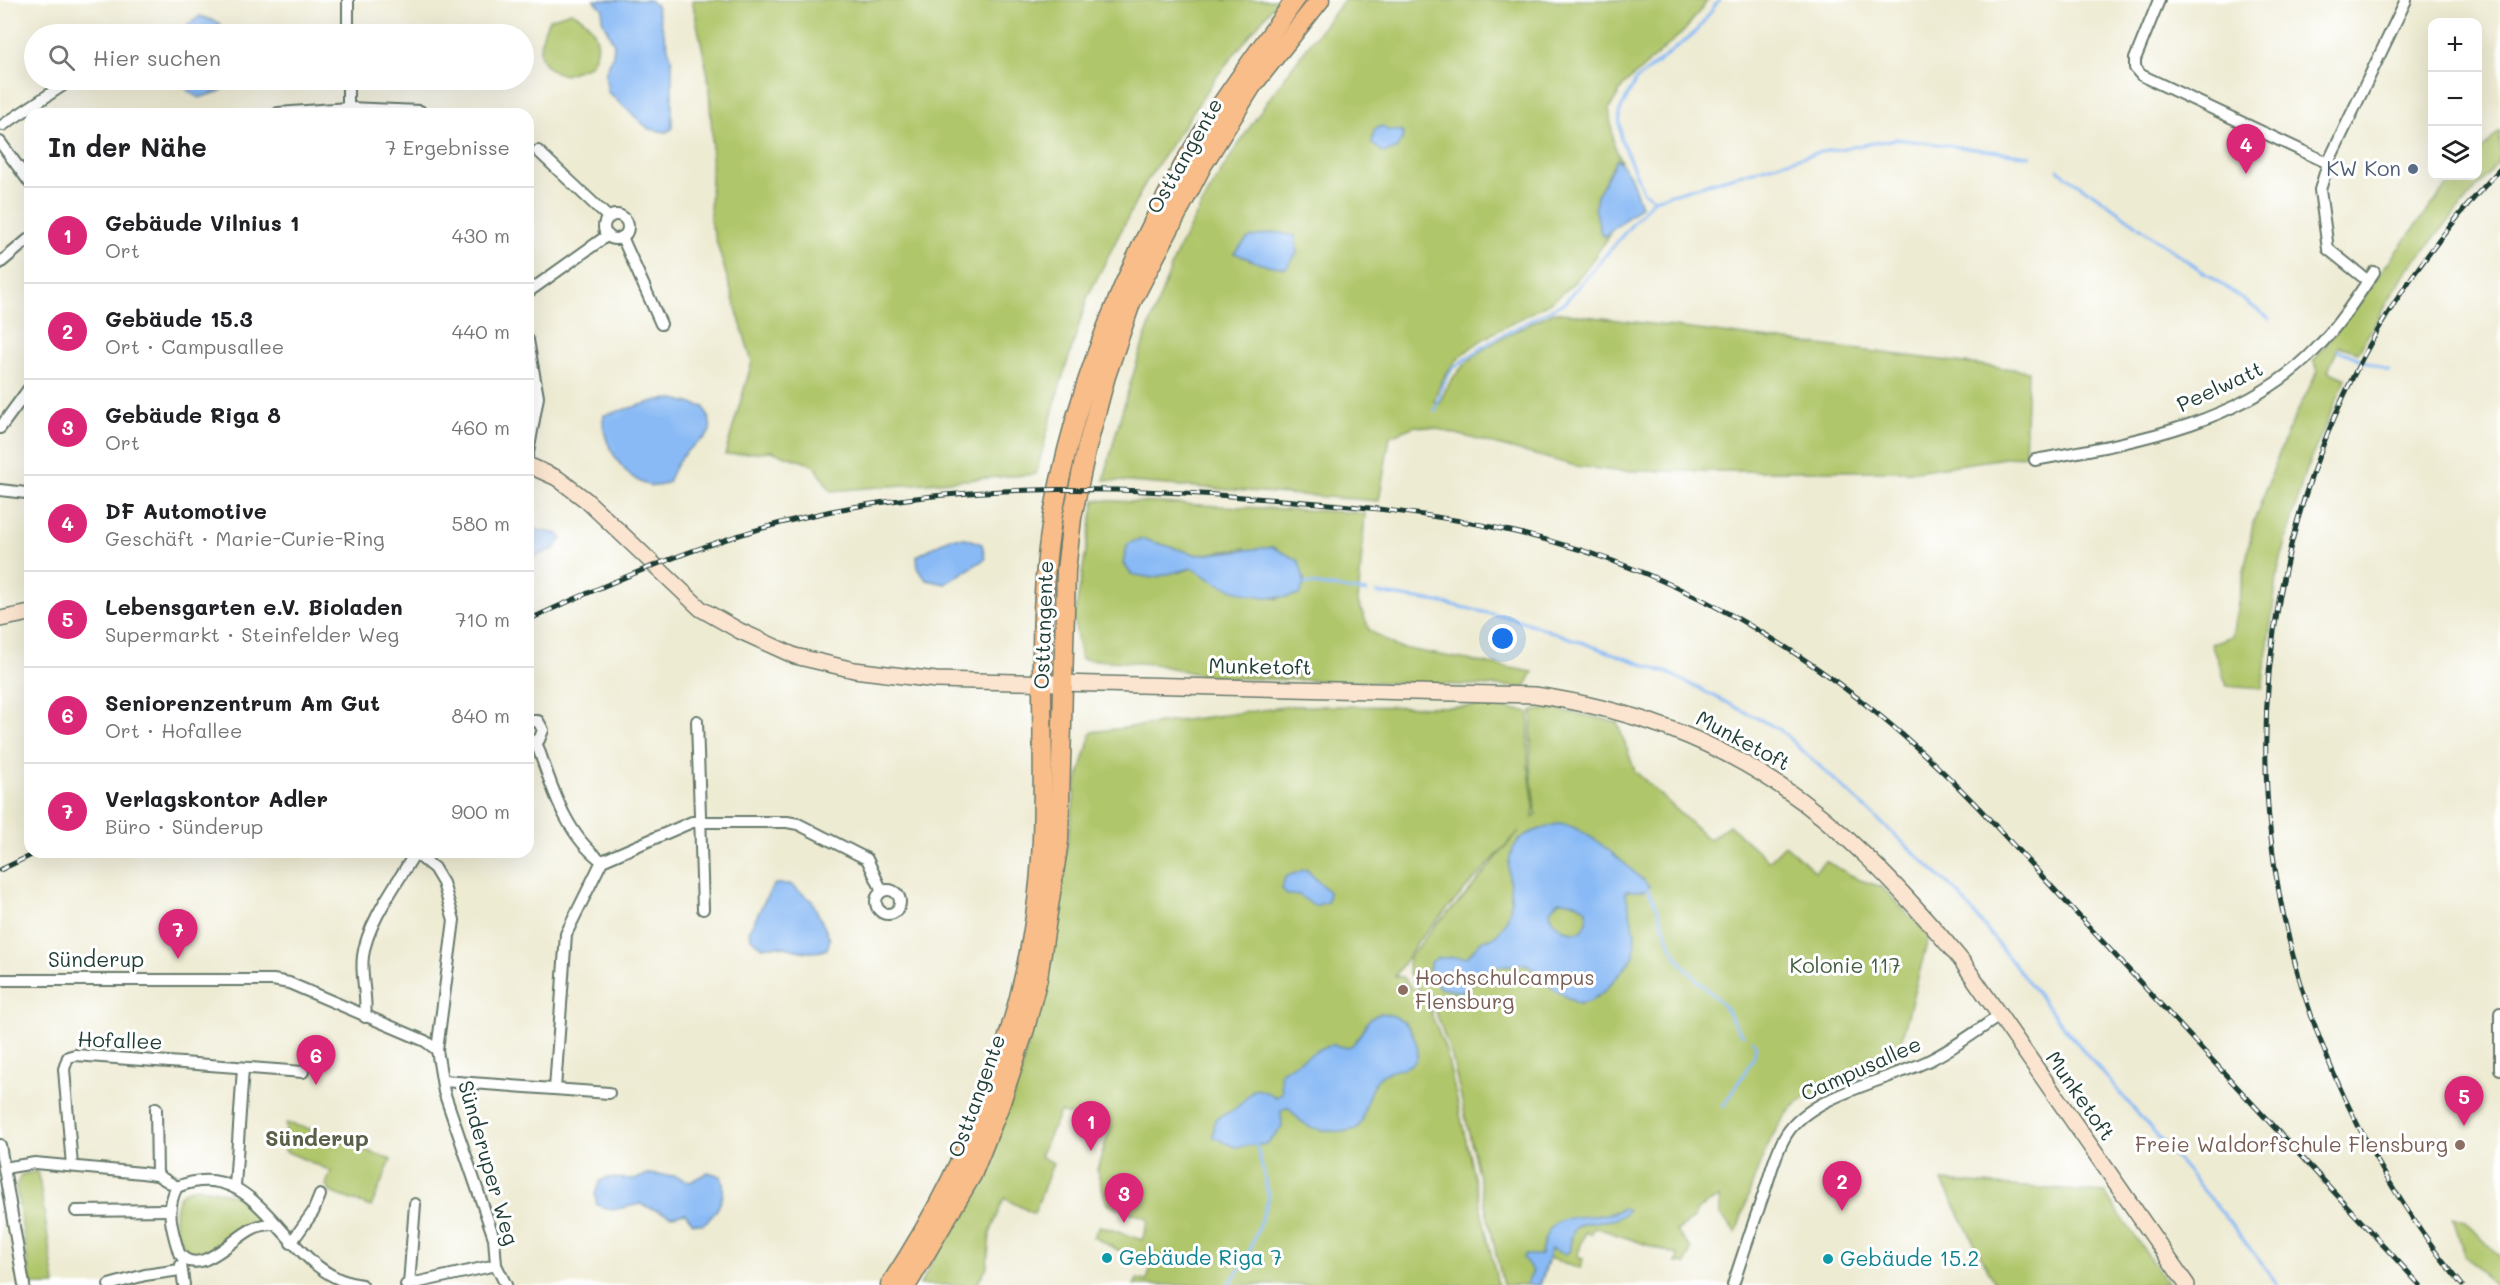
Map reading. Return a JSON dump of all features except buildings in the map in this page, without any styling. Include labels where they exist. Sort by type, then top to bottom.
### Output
[{"type":"main road","name":"Osttangente","points":[[890,1285],[920,1239],[959,1168],[986,1102],[1012,1024],[1038,899],[1042,840],[1046,570],[1052,517],[1066,449],[1112,311],[1183,165],[1295,0]]},
{"type":"main road","name":"Osttangente","points":[[907,1285],[972,1175],[999,1108],[1025,1029],[1050,913],[1059,842],[1066,571],[1072,518],[1106,376],[1131,303],[1202,166],[1252,86],[1320,0]]},
{"type":"street","points":[[348,0],[348,24]]},
{"type":"street","points":[[2159,0],[2135,58],[2135,68],[2141,75],[2328,163],[2406,0]]},
{"type":"street","points":[[26,108],[55,90]]},
{"type":"street","points":[[348,90],[348,108]]},
{"type":"street","points":[[24,110],[1,124],[5,136],[0,142],[24,175]]},
{"type":"street","points":[[538,151],[609,218]]},
{"type":"street","name":"Peelwatt","points":[[2035,460],[2113,446],[2165,433],[2235,405],[2273,386],[2315,351],[2371,276],[2328,249],[2320,189],[2328,163]]},
{"type":"street","points":[[618,215],[625,219],[628,230],[622,237],[613,239],[608,235],[604,227],[609,218],[618,215]]},
{"type":"street","points":[[534,288],[608,235]]},
{"type":"street","points":[[622,237],[661,324]]},
{"type":"street","points":[[0,263],[24,243]]},
{"type":"street","points":[[534,378],[537,397],[534,416]]},
{"type":"street","points":[[0,428],[24,395]]},
{"type":"street","name":"Munketoft","points":[[534,468],[557,478],[586,501],[701,609],[795,656],[854,669],[936,680],[1500,692],[1580,702],[1632,714],[1673,729],[1752,765],[1828,820],[1896,886],[1939,933],[1961,960],[2187,1285]]},
{"type":"street","points":[[0,490],[24,493]]},
{"type":"street","points":[[0,620],[24,615]]},
{"type":"street","points":[[534,721],[538,721],[543,727],[543,734],[534,741]]},
{"type":"street","points":[[697,722],[703,909]]},
{"type":"street","points":[[534,747],[562,812],[594,855],[602,861]]},
{"type":"street","points":[[555,1089],[567,934],[602,861],[683,825],[701,822],[798,824],[867,859],[882,891]]},
{"type":"street","points":[[365,1017],[367,1004],[362,958],[365,944],[381,910],[411,858]]},
{"type":"street","points":[[422,858],[434,868],[443,883],[454,920],[437,1050]]},
{"type":"street","name":"Sünderup","points":[[0,980],[273,980],[289,983],[425,1041],[437,1050]]},
{"type":"street","points":[[2500,1012],[2500,1069]]},
{"type":"street","name":"Campusallee","points":[[1733,1285],[1774,1161],[1786,1135],[1795,1124],[1806,1113],[1826,1102],[1904,1073],[1934,1058],[1999,1017]]},
{"type":"street","name":"Sünderuper Weg","points":[[437,1050],[443,1081],[494,1238],[496,1265],[506,1285]]},
{"type":"street","name":"Hofallee","points":[[72,1166],[64,1069],[68,1057],[75,1055],[303,1072]]},
{"type":"street","points":[[235,1186],[243,1068]]},
{"type":"street","points":[[443,1081],[609,1093]]},
{"type":"street","points":[[156,1108],[156,1175]]},
{"type":"street","points":[[0,1145],[24,1285]]},
{"type":"street","points":[[4,1168],[35,1163],[156,1175],[177,1187],[198,1180],[235,1186],[255,1200],[291,1243],[321,1269],[341,1281],[362,1285]]},
{"type":"street","points":[[177,1187],[169,1210],[182,1264],[184,1285]]},
{"type":"street","points":[[291,1243],[313,1212],[320,1195]]},
{"type":"street","points":[[415,1204],[407,1285],[434,1283],[496,1265]]},
{"type":"street","points":[[76,1211],[169,1210]]},
{"type":"street","points":[[109,1285],[182,1264],[203,1261],[251,1229],[275,1224]]},
{"type":"green space","points":[[692,0],[1278,0],[1216,77],[1146,182],[1088,296],[1058,392],[1036,474],[831,491],[814,465],[771,451],[725,455],[752,362],[710,220],[712,133],[708,75]]},
{"type":"green space","points":[[1344,0],[1708,0],[1685,30],[1623,86],[1609,109],[1614,145],[1621,161],[1617,159],[1597,196],[1605,236],[1610,235],[1586,269],[1564,292],[1484,339],[1453,364],[1442,381],[1434,401],[1440,403],[1458,371],[1486,347],[1554,312],[2028,371],[2025,455],[1916,471],[1615,471],[1576,466],[1434,428],[1415,426],[1390,436],[1379,501],[1104,480],[1136,365],[1182,242],[1217,178],[1257,117]]},
{"type":"green space","points":[[571,12],[592,28],[597,50],[589,66],[565,75],[554,71],[542,60],[540,45],[549,19]]},
{"type":"green space","points":[[2500,131],[2500,160],[2405,273],[2358,352],[2339,346],[2328,371],[2346,379],[2305,472],[2278,571],[2262,689],[2227,686],[2211,644],[2232,636],[2253,524],[2287,433],[2318,370],[2313,361],[2453,180],[2482,180],[2482,149]]},
{"type":"green space","points":[[1095,500],[1365,513],[1358,602],[1370,631],[1397,647],[1533,672],[1525,687],[1210,677],[1154,664],[1081,659],[1074,620]],"holes":[[[1143,539],[1198,555],[1245,548],[1279,599],[1255,596],[1233,589],[1192,568],[1179,573]]]},
{"type":"green space","name":"Hochschulcampus Flensburg","points":[[1292,706],[1492,707],[1526,711],[1529,713],[1528,765],[1534,806],[1533,817],[1536,814],[1530,767],[1532,711],[1554,709],[1617,722],[1635,771],[1709,840],[1729,825],[1769,861],[1785,845],[1815,871],[1825,861],[1860,880],[1882,887],[1929,936],[1894,1068],[1824,1088],[1803,1099],[1790,1110],[1779,1125],[1761,1160],[1736,1233],[1720,1215],[1719,1197],[1697,1210],[1693,1220],[1676,1231],[1691,1249],[1686,1264],[1676,1263],[1678,1255],[1594,1227],[1591,1234],[1585,1232],[1577,1257],[1583,1259],[1580,1268],[1549,1258],[1540,1285],[1503,1285],[1452,1057],[1436,1013],[1409,974],[1408,965],[1409,958],[1434,927],[1463,898],[1519,831],[1418,941],[1395,976],[1402,977],[1427,1003],[1446,1051],[1498,1285],[1134,1285],[1137,1279],[1147,1281],[1151,1267],[1093,1237],[1100,1226],[1142,1240],[1149,1219],[1107,1204],[1097,1170],[1110,1128],[1060,1112],[1040,1156],[1053,1163],[1034,1214],[1004,1198],[990,1234],[987,1267],[976,1285],[920,1285],[995,1143],[1019,1080],[1053,939],[1076,785],[1092,732]]},
{"type":"green space","points":[[286,1123],[314,1130],[391,1160],[371,1207],[330,1192],[326,1185],[331,1171],[285,1151]]},
{"type":"green space","points":[[38,1171],[55,1285],[31,1285],[16,1186],[21,1175]]},
{"type":"green space","points":[[1942,1181],[2105,1193],[2168,1285],[1996,1285]]},
{"type":"green space","points":[[197,1187],[235,1195],[264,1219],[200,1257],[192,1254],[180,1239],[175,1219],[178,1199],[183,1192]]},
{"type":"green space","points":[[2453,1217],[2465,1221],[2500,1257],[2500,1285],[2494,1285],[2464,1254]]},
{"type":"water","points":[[594,0],[650,0],[656,6],[672,61],[672,129],[666,132],[649,129],[608,92],[605,74],[613,55],[614,44],[602,19],[603,9]]},
{"type":"water","points":[[200,16],[220,24],[189,24]]},
{"type":"water","points":[[187,90],[222,90],[221,91],[199,98]]},
{"type":"water","points":[[1382,126],[1387,130],[1401,131],[1404,136],[1396,149],[1384,153],[1372,144],[1374,130]]},
{"type":"water","points":[[1617,159],[1630,175],[1641,206],[1605,236],[1601,234],[1595,207],[1597,196]]},
{"type":"water","points":[[1275,232],[1295,236],[1297,253],[1286,268],[1261,264],[1234,253],[1248,238]]},
{"type":"water","points":[[674,399],[704,407],[709,417],[710,431],[683,455],[668,482],[656,486],[644,484],[621,466],[613,453],[603,426],[604,415],[659,400]]},
{"type":"water","points":[[534,529],[558,534],[562,539],[554,549],[534,557]]},
{"type":"water","points":[[950,538],[965,538],[982,544],[985,559],[945,584],[927,580],[918,570],[917,556]]},
{"type":"water","points":[[1143,539],[1198,555],[1273,547],[1299,561],[1305,583],[1299,595],[1270,597],[1242,593],[1217,583],[1192,568],[1152,578],[1131,574],[1123,563],[1128,543]]},
{"type":"water","points":[[1560,823],[1571,826],[1595,840],[1650,887],[1644,891],[1625,891],[1635,934],[1634,956],[1606,990],[1589,1002],[1578,1004],[1552,988],[1543,975],[1526,964],[1496,966],[1461,992],[1440,988],[1429,973],[1430,963],[1437,958],[1467,957],[1482,940],[1494,936],[1506,921],[1511,902],[1509,859],[1517,843],[1524,836]],"holes":[[[1559,901],[1573,902],[1583,907],[1587,916],[1583,930],[1572,932],[1557,925],[1550,910]]]},
{"type":"water","points":[[1306,869],[1329,892],[1328,902],[1314,906],[1299,895],[1287,895],[1282,889],[1285,877]]},
{"type":"water","points":[[775,884],[790,884],[812,901],[830,939],[827,949],[811,952],[779,946],[763,947],[751,938],[749,930]]},
{"type":"water","points":[[1381,1013],[1397,1017],[1404,1022],[1413,1035],[1417,1057],[1414,1063],[1383,1075],[1377,1080],[1369,1095],[1361,1123],[1356,1129],[1337,1131],[1316,1129],[1302,1122],[1288,1107],[1281,1111],[1282,1127],[1267,1144],[1235,1147],[1213,1137],[1215,1119],[1236,1108],[1252,1091],[1260,1090],[1276,1097],[1282,1093],[1280,1073],[1330,1045],[1350,1046],[1370,1019]]},
{"type":"water","points":[[708,1172],[721,1176],[723,1189],[717,1209],[703,1224],[693,1223],[685,1213],[672,1216],[640,1204],[612,1210],[597,1205],[595,1194],[600,1181],[606,1178],[637,1179],[647,1174],[675,1176],[690,1182]]},
{"type":"water","points":[[1623,1208],[1628,1210],[1622,1216],[1577,1227],[1572,1235],[1569,1252],[1565,1254],[1551,1249],[1540,1285],[1526,1285],[1533,1271],[1523,1258],[1525,1255],[1541,1255],[1545,1238],[1552,1227],[1572,1218],[1610,1213]]},
{"type":"waterway","points":[[1653,199],[1643,191],[1621,139],[1619,113],[1636,80],[1697,31],[1719,0]]},
{"type":"waterway","points":[[1435,412],[1442,386],[1452,369],[1493,340],[1565,302],[1654,199],[1816,153],[1897,139],[2030,156]]},
{"type":"waterway","points":[[2058,170],[2088,191]]},
{"type":"waterway","points":[[2091,192],[2137,225]]},
{"type":"waterway","points":[[2139,227],[2206,274]]},
{"type":"waterway","points":[[2209,275],[2270,319]]},
{"type":"waterway","points":[[2338,350],[2389,371]]},
{"type":"waterway","points":[[1305,583],[1367,592]]},
{"type":"waterway","points":[[1377,593],[1439,602],[1519,620],[1670,674],[1779,729],[1957,892],[2061,1024],[2222,1212],[2278,1285]]},
{"type":"waterway","points":[[1647,889],[1656,904],[1671,945],[1680,960],[1722,1004],[1743,1035]]},
{"type":"waterway","points":[[1723,1107],[1754,1057],[1756,1044],[1752,1040]]},
{"type":"waterway","points":[[1228,1285],[1246,1261],[1269,1198],[1257,1146]]},
{"type":"railway","points":[[2462,1285],[2389,1181],[2332,1070],[2293,955],[2271,836],[2266,716],[2280,595],[2312,475],[2363,357],[2377,331],[2425,258],[2500,169]]},
{"type":"railway","points":[[534,617],[646,568],[769,526],[853,507],[956,494],[1111,490],[1329,504],[1484,525],[1581,550],[1646,574],[1707,602],[1767,636],[1824,673],[1930,760],[1979,808],[2420,1285]]},
{"type":"railway","points":[[0,870],[25,858]]},
{"type":"place","name":"KW Kon","points":[[2413,169]]},
{"type":"place","name":"DF Automotive","points":[[2246,174]]},
{"type":"place","name":"Verlagskontor Adler","points":[[178,959]]},
{"type":"place","name":"Hochschulcampus Flensburg","points":[[1403,990]]},
{"type":"place","name":"Seniorenzentrum Am Gut","points":[[316,1085]]},
{"type":"place","name":"Lebensgarten e.V. Bioladen","points":[[2464,1126]]},
{"type":"place","name":"Freie Waldorfschule Flensburg","points":[[2460,1145]]},
{"type":"place","name":"Gebäude Vilnius 1","points":[[1091,1151]]},
{"type":"place","name":"Gebäude 15.3","points":[[1842,1211]]},
{"type":"place","name":"Gebäude Riga 8","points":[[1124,1223]]},
{"type":"place","name":"Gebäude Riga 7","points":[[1107,1258]]},
{"type":"place","name":"Gebäude 15.2","points":[[1828,1259]]},
{"type":"district","name":"Sünderup","points":[[317,1138]]},
{"type":"park label","name":"Kolonie 117","points":[[1845,966]]}]
